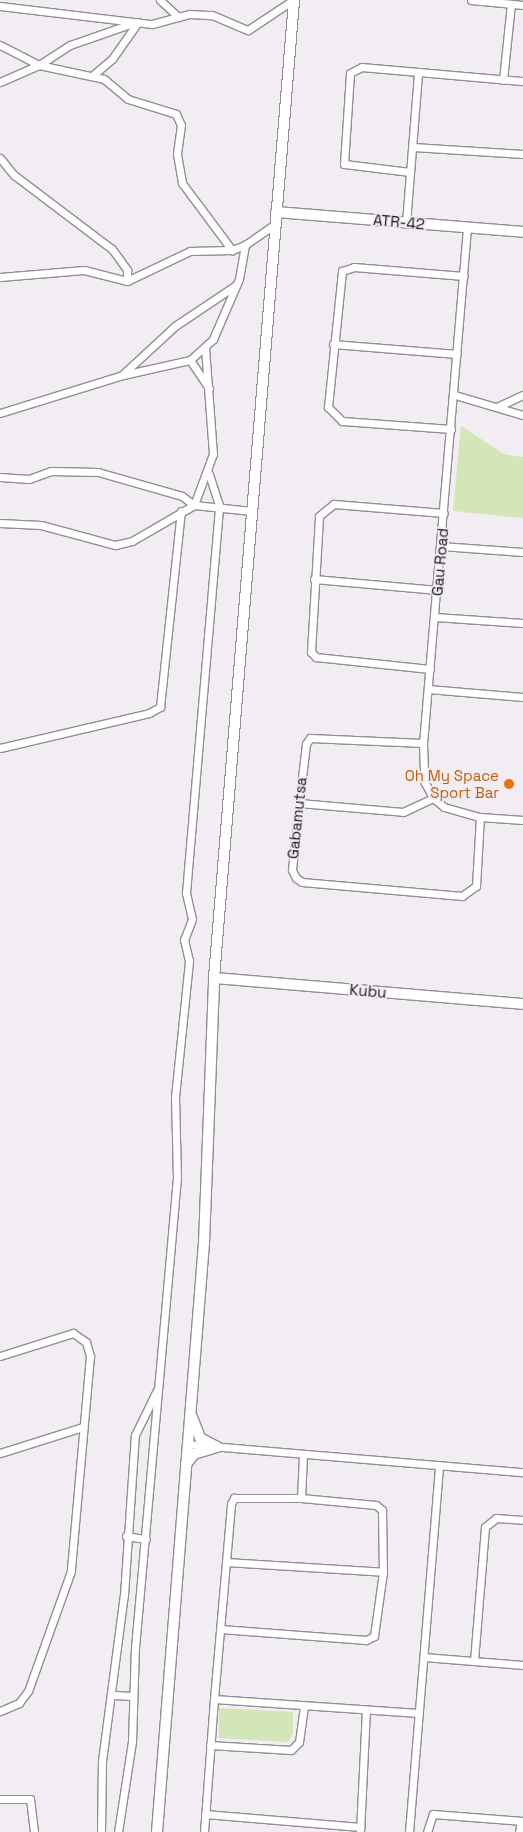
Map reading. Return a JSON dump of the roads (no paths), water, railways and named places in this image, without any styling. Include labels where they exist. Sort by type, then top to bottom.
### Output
[{"type":"main road","points":[[157,1832],[204,1243],[212,1003],[294,0]]},
{"type":"main road","name":"ATR-42","points":[[276,212],[523,232]]},
{"type":"main road","name":"Kubu","points":[[214,978],[523,1004]]},
{"type":"main road","points":[[212,1003],[218,991],[239,980]]},
{"type":"main road","points":[[190,1409],[198,1436],[217,1447]]},
{"type":"main road","points":[[186,1464],[194,1454],[217,1447]]},
{"type":"street","points":[[160,0],[178,17]]},
{"type":"street","points":[[0,6],[152,24],[178,17],[212,15],[254,30],[294,0]]},
{"type":"street","points":[[471,0],[523,5]]},
{"type":"street","points":[[503,80],[512,4]]},
{"type":"street","points":[[0,82],[39,66],[70,45],[138,22]]},
{"type":"street","points":[[94,75],[112,59],[138,22]]},
{"type":"street","points":[[2,49],[39,66],[94,75],[128,99],[176,114],[181,124],[177,154],[182,183],[232,250]]},
{"type":"street","points":[[410,172],[344,164],[347,78],[362,67],[418,75],[523,81]]},
{"type":"street","points":[[406,223],[418,75]]},
{"type":"street","points":[[413,147],[523,154]]},
{"type":"street","points":[[0,158],[14,175],[112,249],[127,270],[127,281]]},
{"type":"street","points":[[0,277],[84,270],[127,281],[190,251],[232,250],[245,245],[275,224]]},
{"type":"street","name":"Gau Road","points":[[433,798],[424,781],[423,742],[455,395],[467,228]]},
{"type":"street","points":[[0,413],[122,375],[190,360],[205,348],[236,285],[245,245]]},
{"type":"street","points":[[451,429],[337,419],[328,406],[333,344],[340,277],[345,269],[464,276]]},
{"type":"street","points":[[122,375],[175,326],[236,285]]},
{"type":"street","points":[[333,344],[458,354]]},
{"type":"street","points":[[194,505],[209,474],[214,428],[205,348]]},
{"type":"street","points":[[190,360],[209,388]]},
{"type":"street","points":[[455,395],[498,406],[523,415]]},
{"type":"street","points":[[498,406],[523,395]]},
{"type":"street","points":[[0,477],[29,479],[52,471],[98,472],[182,496],[194,505]]},
{"type":"street","points":[[118,1832],[132,1742],[131,1696],[177,1178],[175,1097],[189,960],[184,940],[192,919],[186,893],[219,505],[209,474]]},
{"type":"street","points":[[0,523],[41,525],[115,545],[132,541],[194,505],[219,505],[252,511]]},
{"type":"street","points":[[430,669],[316,657],[308,644],[318,516],[324,507],[444,513]]},
{"type":"street","points":[[0,748],[149,713],[160,706],[181,511]]},
{"type":"street","points":[[441,546],[523,552]]},
{"type":"street","points":[[314,579],[438,590]]},
{"type":"street","points":[[435,617],[523,623]]},
{"type":"street","points":[[428,688],[523,696]]},
{"type":"street","name":"Gabamutsa","points":[[423,742],[310,738],[306,744],[292,870],[302,882],[462,896],[476,886],[480,817]]},
{"type":"street","points":[[299,803],[403,812],[433,798],[444,807],[480,817],[523,820]]},
{"type":"street","points":[[0,1356],[59,1334],[80,1336],[90,1356],[82,1427],[71,1571],[28,1691],[19,1703],[0,1711]]},
{"type":"street","points":[[101,1832],[102,1761],[114,1695],[126,1536],[140,1418],[158,1390]]},
{"type":"street","points":[[140,1418],[156,1420]]},
{"type":"street","points":[[0,1453],[82,1427]]},
{"type":"street","points":[[187,1444],[523,1472]]},
{"type":"street","points":[[301,1498],[303,1455]]},
{"type":"street","points":[[409,1832],[439,1465]]},
{"type":"street","points":[[204,1832],[210,1745],[220,1629],[226,1562],[234,1498],[301,1498],[381,1508],[383,1572],[378,1629],[370,1638],[220,1629]]},
{"type":"street","points":[[474,1661],[485,1527],[496,1518],[523,1520]]},
{"type":"street","points":[[126,1536],[146,1539]]},
{"type":"street","points":[[226,1562],[383,1572]]},
{"type":"street","points":[[424,1657],[523,1665]]},
{"type":"street","points":[[114,1695],[131,1696]]},
{"type":"street","points":[[214,1699],[419,1713]]},
{"type":"street","points":[[210,1745],[291,1750],[299,1742],[304,1706]]},
{"type":"street","points":[[205,1814],[360,1830],[366,1710]]},
{"type":"street","points":[[0,1799],[30,1799],[34,1832]]},
{"type":"street","points":[[427,1832],[434,1814],[522,1821],[519,1832]]},
{"type":"place","name":"Oh My Space Sport Bar","points":[[509,784]]}]
